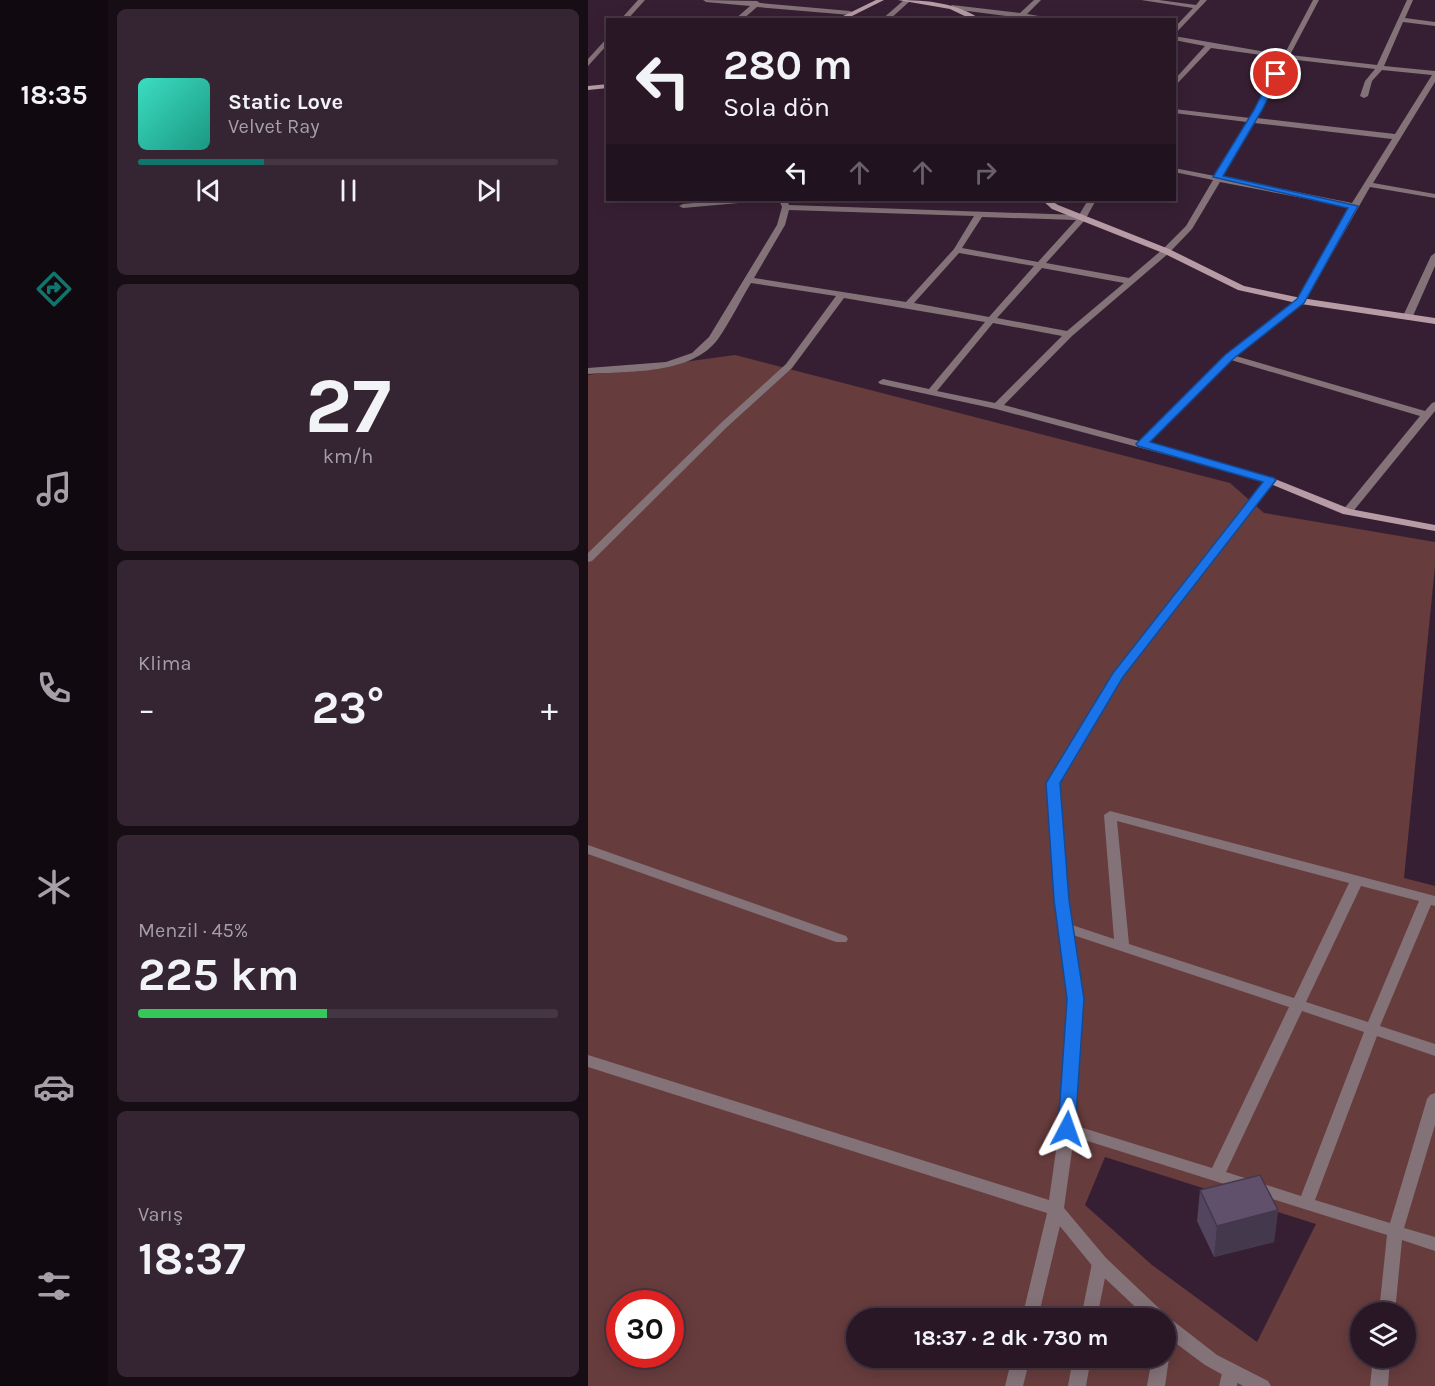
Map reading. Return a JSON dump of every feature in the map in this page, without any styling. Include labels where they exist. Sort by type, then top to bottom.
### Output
[{"type":"street","points":[[625,18],[642,0]]},
{"type":"street","points":[[706,0],[758,2],[850,13]]},
{"type":"street","points":[[841,18],[881,0]]},
{"type":"street","points":[[886,18],[904,0],[1044,18]]},
{"type":"street","points":[[1022,15],[1038,0]]},
{"type":"street","points":[[1144,0],[1199,7]]},
{"type":"street","points":[[1176,33],[1204,0]]},
{"type":"street","points":[[997,406],[1068,334],[1166,251],[1189,226],[1252,120],[1316,0]]},
{"type":"street","points":[[1364,96],[1369,81],[1380,67],[1410,0]]},
{"type":"street","points":[[739,18],[758,2]]},
{"type":"street","points":[[952,7],[965,17]]},
{"type":"street","points":[[1401,20],[1435,24]]},
{"type":"street","points":[[1142,444],[1229,357],[1301,301],[1353,206],[1435,74],[1210,45],[1176,36]]},
{"type":"street","points":[[588,64],[606,42]]},
{"type":"street","points":[[1176,83],[1210,45]]},
{"type":"street","points":[[588,88],[606,86]]},
{"type":"street","points":[[1176,111],[1397,137]]},
{"type":"street","points":[[1176,170],[1353,206]]},
{"type":"street","points":[[1367,184],[1435,196]]},
{"type":"street","points":[[683,206],[739,201]]},
{"type":"street","points":[[1047,201],[1055,207],[1166,251],[1241,288],[1301,301],[1435,321]]},
{"type":"street","points":[[932,391],[1040,263],[1082,218],[1091,201]]},
{"type":"street","points":[[588,371],[667,365],[695,355],[713,339],[781,225],[784,203],[1082,218]]},
{"type":"street","points":[[908,305],[957,250],[980,214]]},
{"type":"street","points":[[957,250],[1040,263],[1130,281]]},
{"type":"street","points":[[1408,316],[1435,256]]},
{"type":"street","points":[[748,280],[908,305],[1068,334]]},
{"type":"street","points":[[588,559],[724,425],[789,366],[842,295]]},
{"type":"street","points":[[1229,357],[1426,415]]},
{"type":"street","points":[[883,382],[997,406],[1142,444],[1270,480],[1347,512],[1435,528]]},
{"type":"street","points":[[1347,512],[1435,405]]},
{"type":"street","points":[[1032,1308],[1056,1209],[1067,1129],[1076,999],[1066,928],[1053,783],[1117,676],[1270,480]]},
{"type":"street","points":[[1122,947],[1110,815],[1431,900],[1372,1029],[1306,1204]]},
{"type":"street","points":[[588,849],[841,939]]},
{"type":"street","points":[[1216,1176],[1357,880]]},
{"type":"street","points":[[1066,928],[1435,1050]]},
{"type":"street","points":[[588,1061],[1056,1209],[1100,1263],[1147,1308]]},
{"type":"street","points":[[1388,1302],[1395,1232],[1435,1099]]},
{"type":"street","points":[[1067,1129],[1435,1244]]},
{"type":"street","points":[[1091,1308],[1100,1263]]},
{"type":"street","points":[[1176,1335],[1229,1378],[1242,1378],[1262,1386]]},
{"type":"street","points":[[1014,1386],[1018,1368]]},
{"type":"street","points":[[1077,1386],[1080,1368]]},
{"type":"street","points":[[1156,1386],[1159,1368]]},
{"type":"street","points":[[1379,1386],[1381,1368]]},
{"type":"shaded area","points":[[735,355],[1230,483],[1264,513],[1435,542],[1435,566],[1404,878],[1435,886],[1435,1386],[588,1386],[588,375]],"holes":[[[1105,1157],[1316,1224],[1257,1342],[1152,1265],[1085,1205]]]},
{"type":"building","points":[[1260,1175],[1278,1210],[1217,1226],[1200,1190]]},
{"type":"route","points":[[1067,1129],[1076,999],[1062,900],[1053,783],[1117,676],[1270,480],[1142,444],[1229,357],[1301,301],[1353,206],[1217,177],[1258,110],[1276,74]]}]
